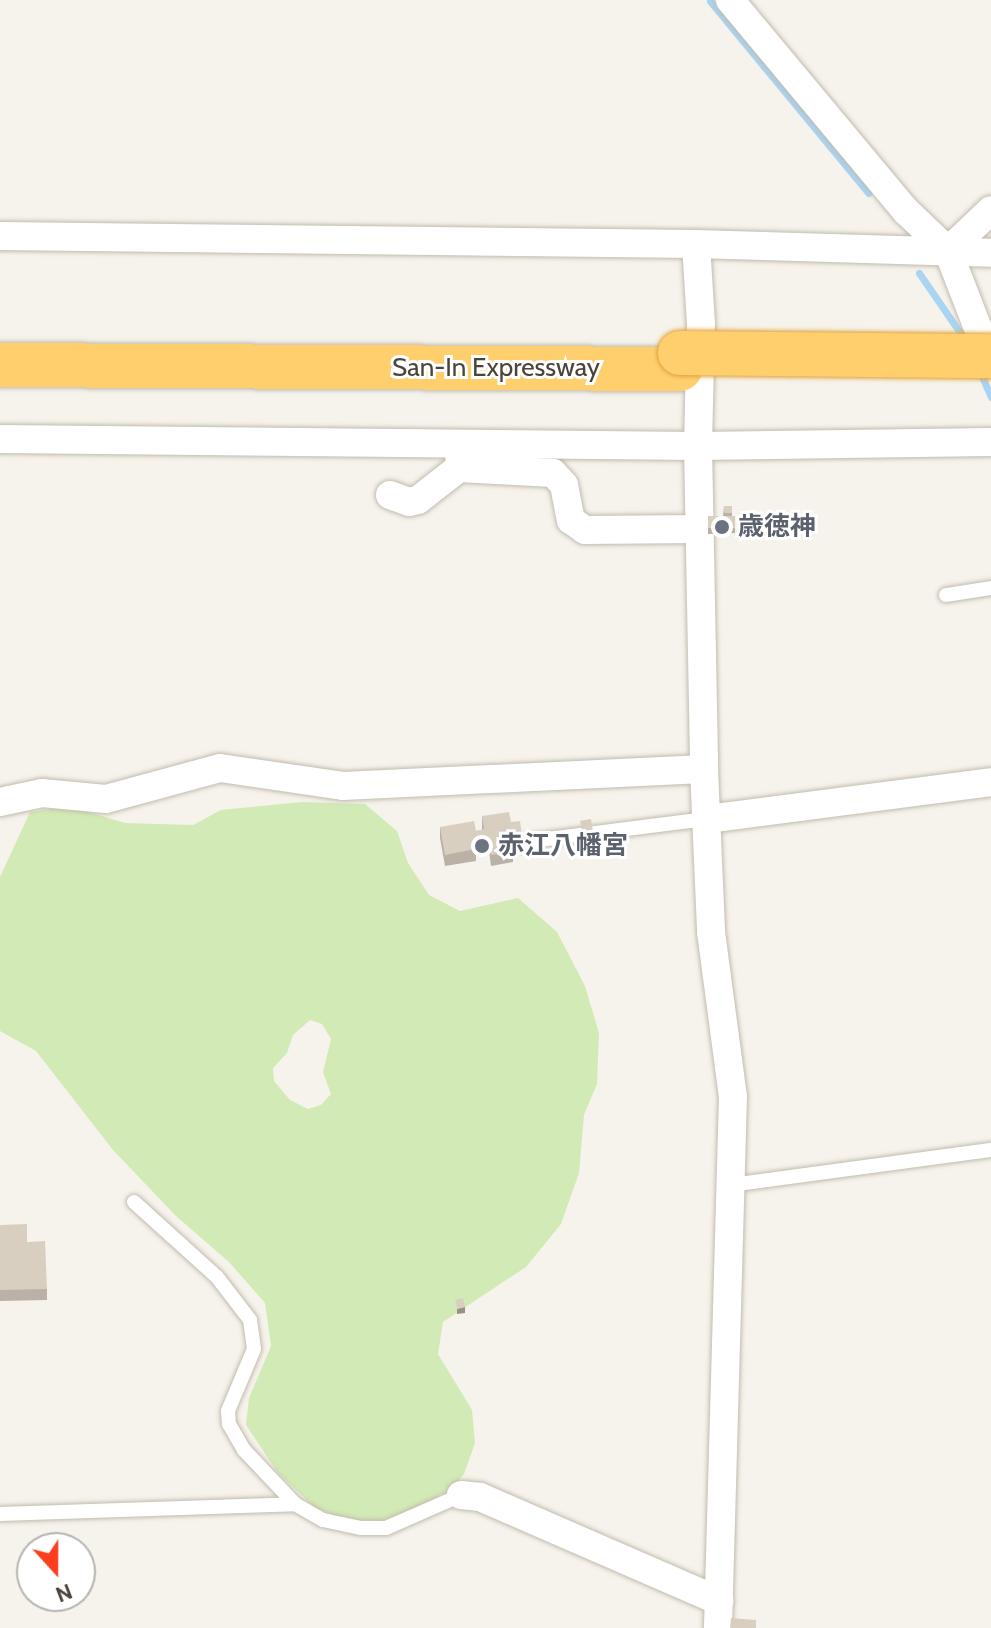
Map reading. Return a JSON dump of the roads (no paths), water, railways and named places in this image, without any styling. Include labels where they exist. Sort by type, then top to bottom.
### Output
[{"type":"highway","name":"San-In Expressway","points":[[0,346],[680,361],[991,377]]},
{"type":"highway","name":"San-In Expressway","points":[[0,365],[991,359]]},
{"type":"street","points":[[730,0],[906,211],[948,251],[991,359]]},
{"type":"street","points":[[948,251],[991,210]]},
{"type":"street","points":[[0,236],[696,244],[991,253]]},
{"type":"street","points":[[461,1495],[480,1497],[719,1615],[733,1096],[711,932],[704,769],[698,446],[701,323],[696,244]]},
{"type":"street","points":[[0,439],[460,456],[698,446],[991,442]]},
{"type":"street","points":[[390,495],[401,501],[418,500],[460,456]]},
{"type":"street","points":[[460,456],[553,473],[564,485],[571,520],[585,530],[700,529]]},
{"type":"street","points":[[0,802],[42,793],[106,799],[220,768],[333,786],[704,769]]},
{"type":"street","points":[[707,819],[991,782]]},
{"type":"lane","points":[[946,595],[991,588]]},
{"type":"lane","points":[[524,842],[707,819]]},
{"type":"lane","points":[[731,1185],[991,1150]]},
{"type":"lane","points":[[134,1202],[217,1277],[250,1320],[254,1349],[228,1411],[229,1424],[244,1450],[295,1504],[323,1520],[361,1528],[386,1528],[461,1495]]},
{"type":"lane","points":[[0,1514],[295,1504]]},
{"type":"waterway","points":[[710,1],[868,193]]},
{"type":"waterway","points":[[919,273],[965,340]]},
{"type":"waterway","points":[[979,370],[991,397]]},
{"type":"place","name":"歳徳神","points":[[722,527]]},
{"type":"place","name":"赤江八幡宮","points":[[482,846]]}]
